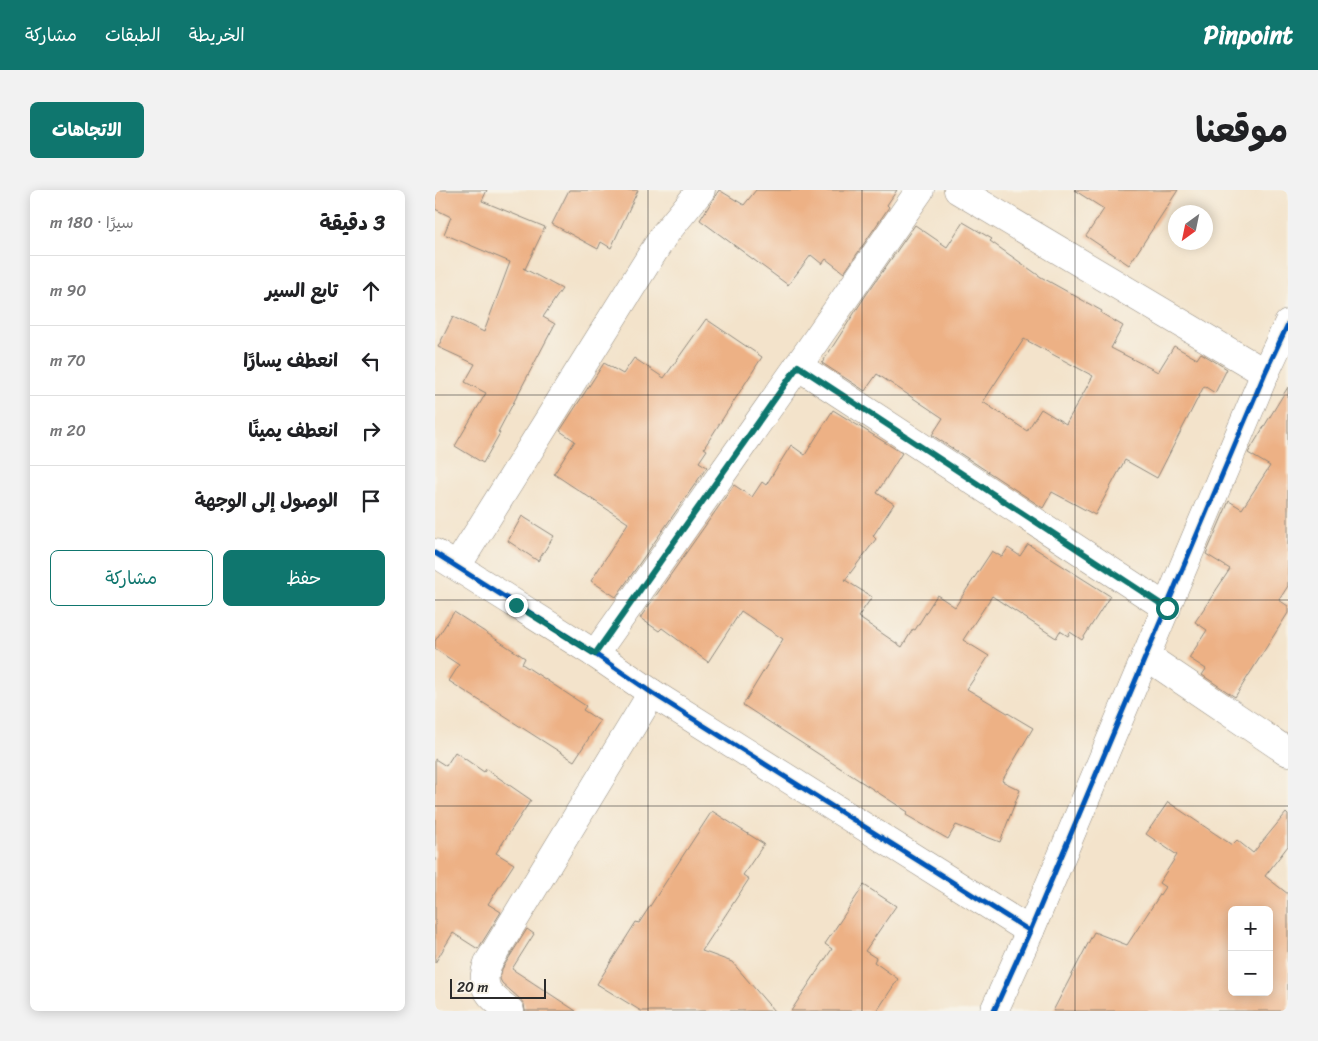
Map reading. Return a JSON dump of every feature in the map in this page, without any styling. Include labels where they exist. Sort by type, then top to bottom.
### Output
[{"type":"street","points":[[701,190],[664,235],[446,560],[595,654],[652,694],[1030,931]]},
{"type":"street","points":[[595,654],[798,366],[919,190]]},
{"type":"street","points":[[958,190],[1265,373]]},
{"type":"street","points":[[994,1011],[1030,931],[1265,373],[1288,324]]},
{"type":"street","points":[[798,366],[1167,608]]},
{"type":"street","points":[[1146,656],[1288,752]]},
{"type":"street","points":[[511,1011],[494,1000],[486,989],[483,975],[488,963],[652,694]]},
{"type":"building","points":[[435,190],[487,190],[482,201],[545,227],[525,269],[523,268],[562,289],[543,317],[555,324],[483,463],[455,446],[486,393],[465,382],[475,364],[438,347],[453,317],[484,332],[510,262],[444,234],[451,217],[435,209]]},
{"type":"building","points":[[569,190],[638,190],[611,248],[601,242],[598,249],[552,224]]},
{"type":"building","points":[[719,190],[744,205],[756,190],[897,190],[887,205],[889,207],[844,273],[826,259],[822,264],[811,255],[788,285],[700,220]]},
{"type":"building","points":[[1074,190],[1178,190],[1129,265],[1086,236],[1104,209]]},
{"type":"building","points":[[963,222],[992,239],[990,241],[1041,277],[1102,311],[1101,313],[1123,326],[1111,348],[1158,372],[1174,346],[1197,359],[1201,353],[1227,369],[1215,393],[1204,386],[1157,478],[1125,460],[1095,515],[1052,492],[1043,508],[932,435],[943,418],[877,374],[865,391],[822,363],[866,295],[915,225],[947,247]],"holes":[[[1024,339],[1093,376],[1066,424],[1041,409],[1027,431],[983,402]]]},
{"type":"building","points":[[706,319],[762,357],[704,448],[707,450],[699,462],[707,467],[616,597],[591,581],[628,523],[554,474],[575,441],[560,431],[604,363],[623,374],[634,358],[664,378]]},
{"type":"building","points":[[1288,387],[1288,586],[1279,600],[1288,606],[1288,613],[1235,697],[1202,675],[1206,669],[1189,658],[1207,630],[1195,622],[1230,569],[1206,554],[1229,501],[1242,509],[1270,466],[1248,453]]},
{"type":"building","points":[[833,410],[902,453],[877,493],[894,504],[873,536],[876,539],[845,580],[872,597],[858,617],[902,647],[937,595],[955,607],[992,551],[1002,557],[1008,548],[1020,556],[1028,544],[1110,596],[1082,640],[1070,632],[1068,636],[1060,631],[1056,638],[992,596],[963,640],[989,656],[967,689],[1033,728],[1002,781],[1020,790],[1000,842],[956,825],[948,839],[906,815],[908,812],[743,705],[783,639],[741,611],[708,662],[662,628],[659,631],[640,618],[734,485],[752,497],[762,482],[766,485],[791,445],[805,455]]},
{"type":"building","points":[[522,516],[554,536],[538,561],[508,541]]},
{"type":"building","points":[[454,612],[525,658],[522,664],[586,706],[583,710],[600,721],[574,761],[449,681],[459,665],[435,649],[435,641]]},
{"type":"building","points":[[455,752],[484,772],[486,769],[531,800],[496,853],[514,864],[488,904],[501,912],[478,949],[453,933],[435,963],[435,759],[446,766]]},
{"type":"building","points":[[1168,802],[1232,845],[1237,840],[1253,853],[1286,813],[1288,815],[1288,846],[1265,876],[1288,894],[1288,1011],[1053,1011],[1094,932],[1127,945],[1165,887],[1159,883],[1177,855],[1146,834]]},
{"type":"building","points":[[712,811],[764,844],[743,875],[749,879],[702,951],[732,962],[774,1011],[641,1011],[597,984],[636,922],[639,923]]},
{"type":"building","points":[[864,885],[896,906],[865,951],[876,958],[874,962],[898,979],[877,1011],[791,1011],[832,949],[825,944]]},
{"type":"building","points":[[527,929],[534,934],[512,969],[576,1011],[525,1011],[524,1004],[520,999],[502,983],[500,979],[502,969]]},
{"type":"cycle path","points":[[994,1011],[1030,931],[1265,373],[1288,324]]},
{"type":"cycle path","points":[[435,553],[595,654],[652,693],[1030,931]]},
{"type":"route","points":[[516,605],[595,654],[798,366],[1167,608]]}]
